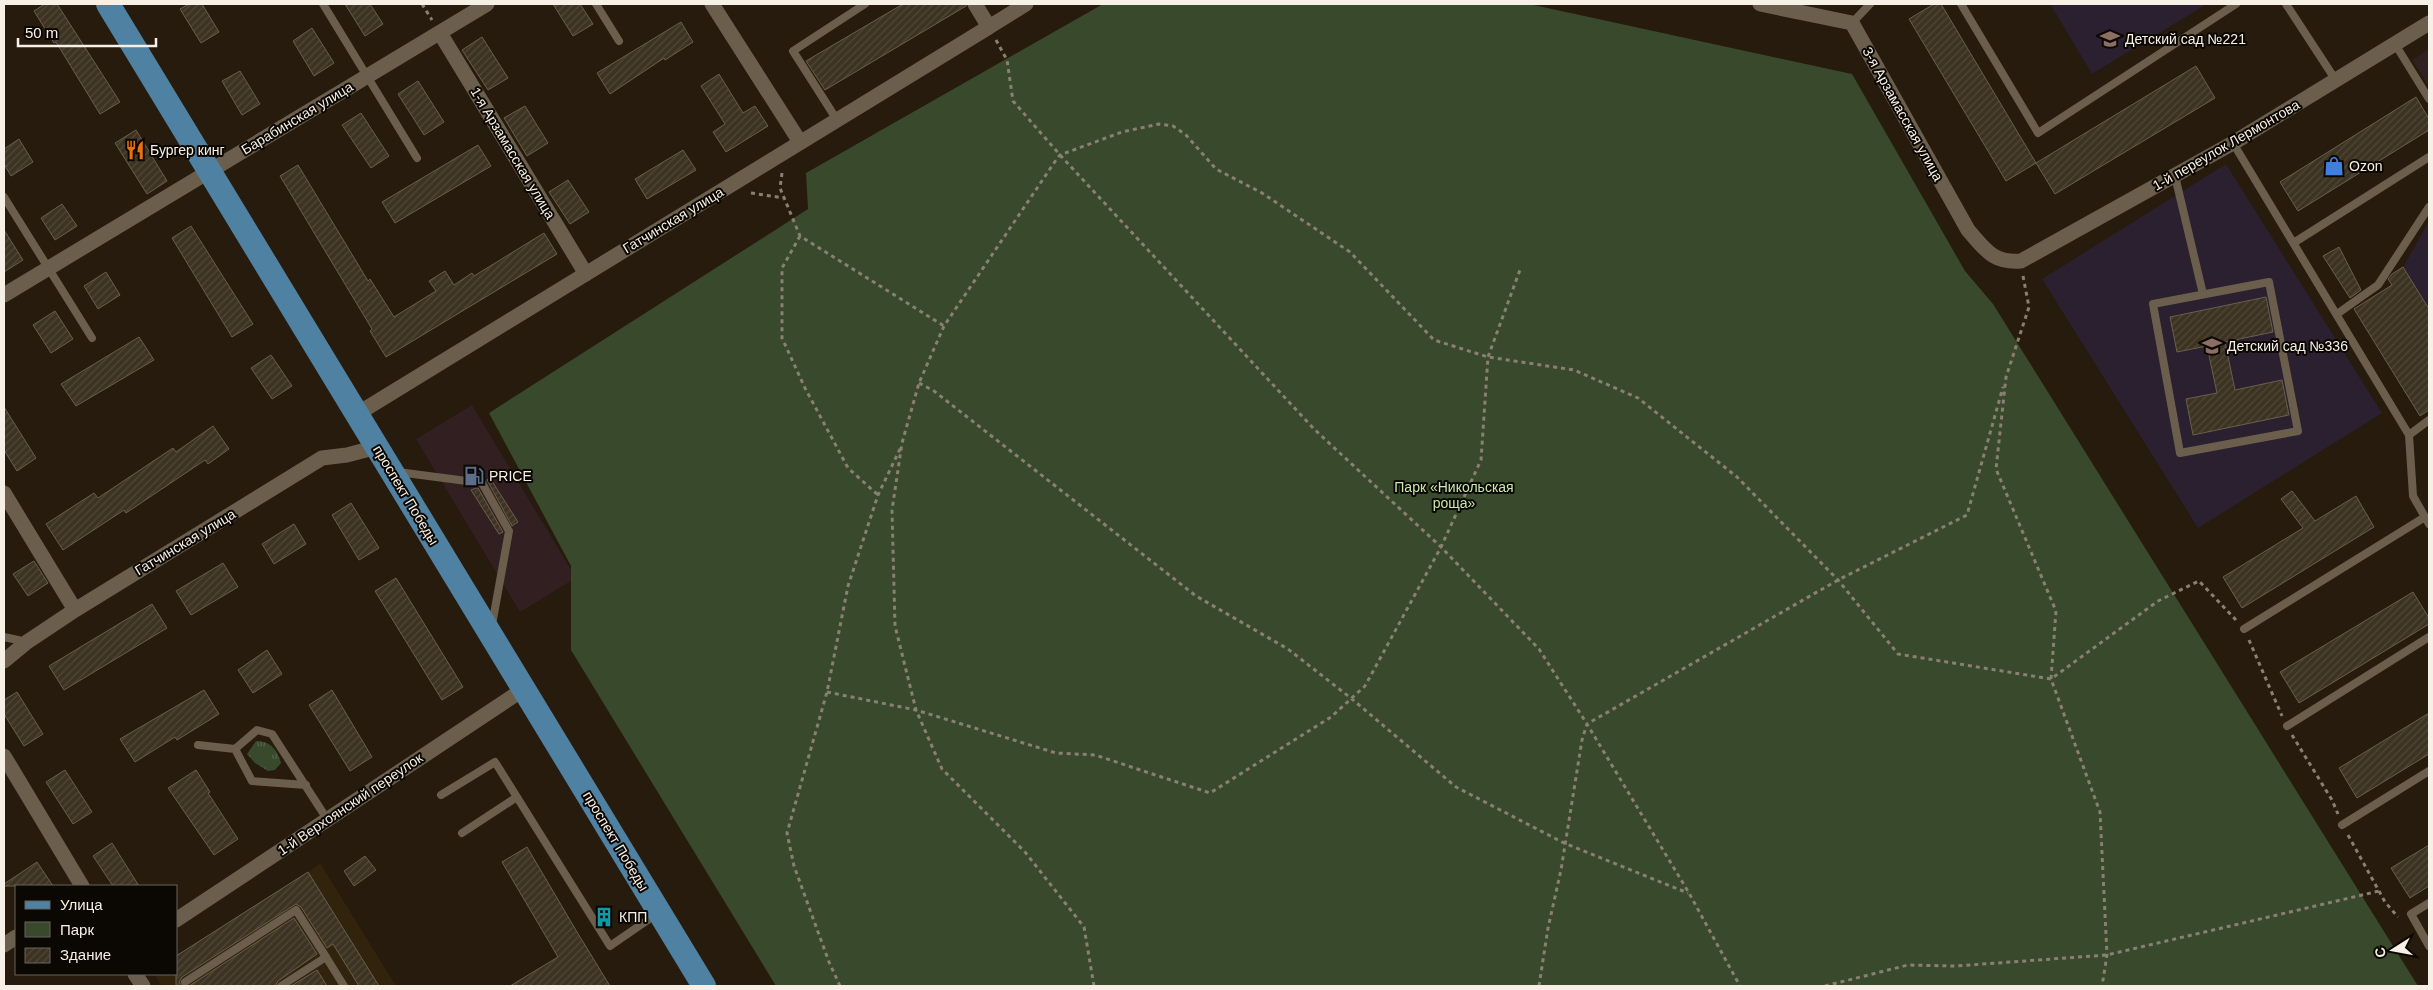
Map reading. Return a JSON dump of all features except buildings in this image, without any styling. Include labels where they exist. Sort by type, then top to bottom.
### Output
[{"type":"main road","name":"проспект Победы","points":[[108,4],[704,986]]},
{"type":"street","name":"Барабинская улица","points":[[4,295],[487,4]]},
{"type":"street","points":[[712,4],[800,142]]},
{"type":"street","points":[[975,4],[989,26],[1026,4]]},
{"type":"street","points":[[1760,4],[1852,23]]},
{"type":"street","name":"3-я Арзамасская улица","points":[[1852,23],[1968,230],[1989,254],[2005,262],[2021,262]]},
{"type":"street","name":"1-й переулок Лермонтова","points":[[2021,262],[2234,143],[2429,23]]},
{"type":"street","name":"Гатчинская улица","points":[[357,414],[989,26]]},
{"type":"street","name":"1-я Арзамасская улица","points":[[440,33],[586,274]]},
{"type":"street","name":"Гатчинская улица","points":[[4,662],[27,642],[75,610],[322,458],[347,455],[377,447]]},
{"type":"street","points":[[4,493],[75,610]]},
{"type":"street","name":"1-й Верхоянский переулок","points":[[178,919],[524,689]]},
{"type":"street","points":[[4,756],[81,885]]},
{"type":"street","points":[[4,945],[15,938]]},
{"type":"street","points":[[136,975],[143,986]]},
{"type":"lane","points":[[323,4],[417,158]]},
{"type":"lane","points":[[596,4],[619,42]]},
{"type":"lane","points":[[837,120],[793,51],[865,4]]},
{"type":"lane","points":[[1852,23],[1870,4]]},
{"type":"lane","points":[[1961,4],[2038,133],[2236,4]]},
{"type":"lane","points":[[2286,4],[2335,80]]},
{"type":"lane","points":[[2395,44],[2429,99]]},
{"type":"lane","points":[[2234,143],[2409,435],[2413,496],[2427,521],[2244,629]]},
{"type":"lane","points":[[2295,242],[2429,157]]},
{"type":"lane","points":[[2175,176],[2203,294]]},
{"type":"lane","points":[[4,198],[92,338]]},
{"type":"lane","points":[[2337,314],[2378,285],[2429,206]]},
{"type":"lane","points":[[2270,282],[2298,431],[2180,453],[2153,304],[2203,294],[2270,282]]},
{"type":"lane","points":[[2409,435],[2429,420]]},
{"type":"lane","points":[[392,471],[482,483],[509,531],[490,634]]},
{"type":"lane","points":[[4,636],[27,642]]},
{"type":"lane","points":[[2287,726],[2429,637]]},
{"type":"lane","points":[[198,745],[235,749],[257,730],[272,734],[327,819]]},
{"type":"lane","points":[[235,749],[252,782],[306,785]]},
{"type":"lane","points":[[441,795],[495,762],[610,946],[659,913]]},
{"type":"lane","points":[[2342,825],[2429,770]]},
{"type":"lane","points":[[462,833],[517,798]]},
{"type":"lane","points":[[2429,903],[2411,914],[2429,946]]},
{"type":"lane","points":[[185,982],[296,910],[344,986]]},
{"type":"lane","points":[[281,986],[326,957]]},
{"type":"path","points":[[989,26],[1007,60],[1013,101],[1060,155],[1314,429],[1441,547],[1539,649],[1587,724],[1689,893],[1740,986]]},
{"type":"path","points":[[1094,986],[1084,927],[1025,852],[942,769],[916,710],[895,626],[892,510],[902,443],[919,383],[944,326],[1060,155],[1122,132],[1159,124],[1173,126],[1186,135],[1216,169],[1262,193],[1350,252],[1434,340],[1488,357],[1574,370],[1638,398],[1737,477],[1838,580],[1898,654],[2051,679],[2158,601],[2199,581],[2244,629],[2287,726],[2332,800],[2342,825],[2385,902],[2404,923]]},
{"type":"path","points":[[784,152],[780,188],[800,236],[944,326]]},
{"type":"path","points":[[726,188],[785,198]]},
{"type":"path","points":[[800,236],[782,268],[782,338],[805,388],[848,468],[878,495]]},
{"type":"path","points":[[1540,986],[1548,928],[1561,870],[1582,740],[1587,724],[1838,580],[1967,515],[2006,377],[2029,307],[2021,262]]},
{"type":"path","points":[[827,692],[916,710],[1056,753],[1096,755],[1210,794],[1331,718],[1365,686],[1441,547],[1481,460],[1488,357],[1521,267]]},
{"type":"path","points":[[2006,377],[1996,470],[2056,612],[2051,679],[2100,812],[2107,955],[2102,986]]},
{"type":"path","points":[[919,383],[934,390],[1196,596],[1288,649],[1352,699],[1456,787],[1564,843],[1689,893]]},
{"type":"path","points":[[840,986],[829,962],[794,866],[787,833],[827,692],[848,586],[878,495],[902,443]]},
{"type":"path","points":[[1825,986],[1908,965],[1956,966],[2107,955],[2379,891]]},
{"type":"shaded area","name":"Детский сад №221","points":[[2050,4],[2207,4],[2092,74]]},
{"type":"shaded area","points":[[2429,49],[2429,86],[2412,60]]},
{"type":"shaded area","name":"Детский сад №336","points":[[2226,164],[2382,413],[2198,528],[2042,279]]},
{"type":"shaded area","points":[[2429,221],[2429,370],[2401,324],[2428,308],[2403,267]]},
{"type":"shaded area","points":[[472,405],[576,578],[520,612],[416,439]]},
{"type":"shaded area","points":[[320,863],[396,986],[162,986],[155,975],[178,975],[178,972]]},
{"type":"green space","name":"Парк «Никольская роща»","points":[[1103,4],[1529,4],[1852,74],[1965,271],[1993,304],[2418,986],[776,986],[571,650],[571,566],[489,413],[808,209],[806,173]]},
{"type":"green space","points":[[256,741],[261,741],[273,747],[278,754],[281,763],[275,770],[268,771],[255,763],[247,754]]},
{"type":"place","name":"Детский сад №221","points":[[2110,39]]},
{"type":"place","name":"Бургер кинг","points":[[135,150]]},
{"type":"place","name":"Ozon","points":[[2334,166]]},
{"type":"place","name":"Детский сад №336","points":[[2212,346]]},
{"type":"place","name":"PRICE","points":[[474,476]]},
{"type":"place","name":"КПП","points":[[604,917]]}]
